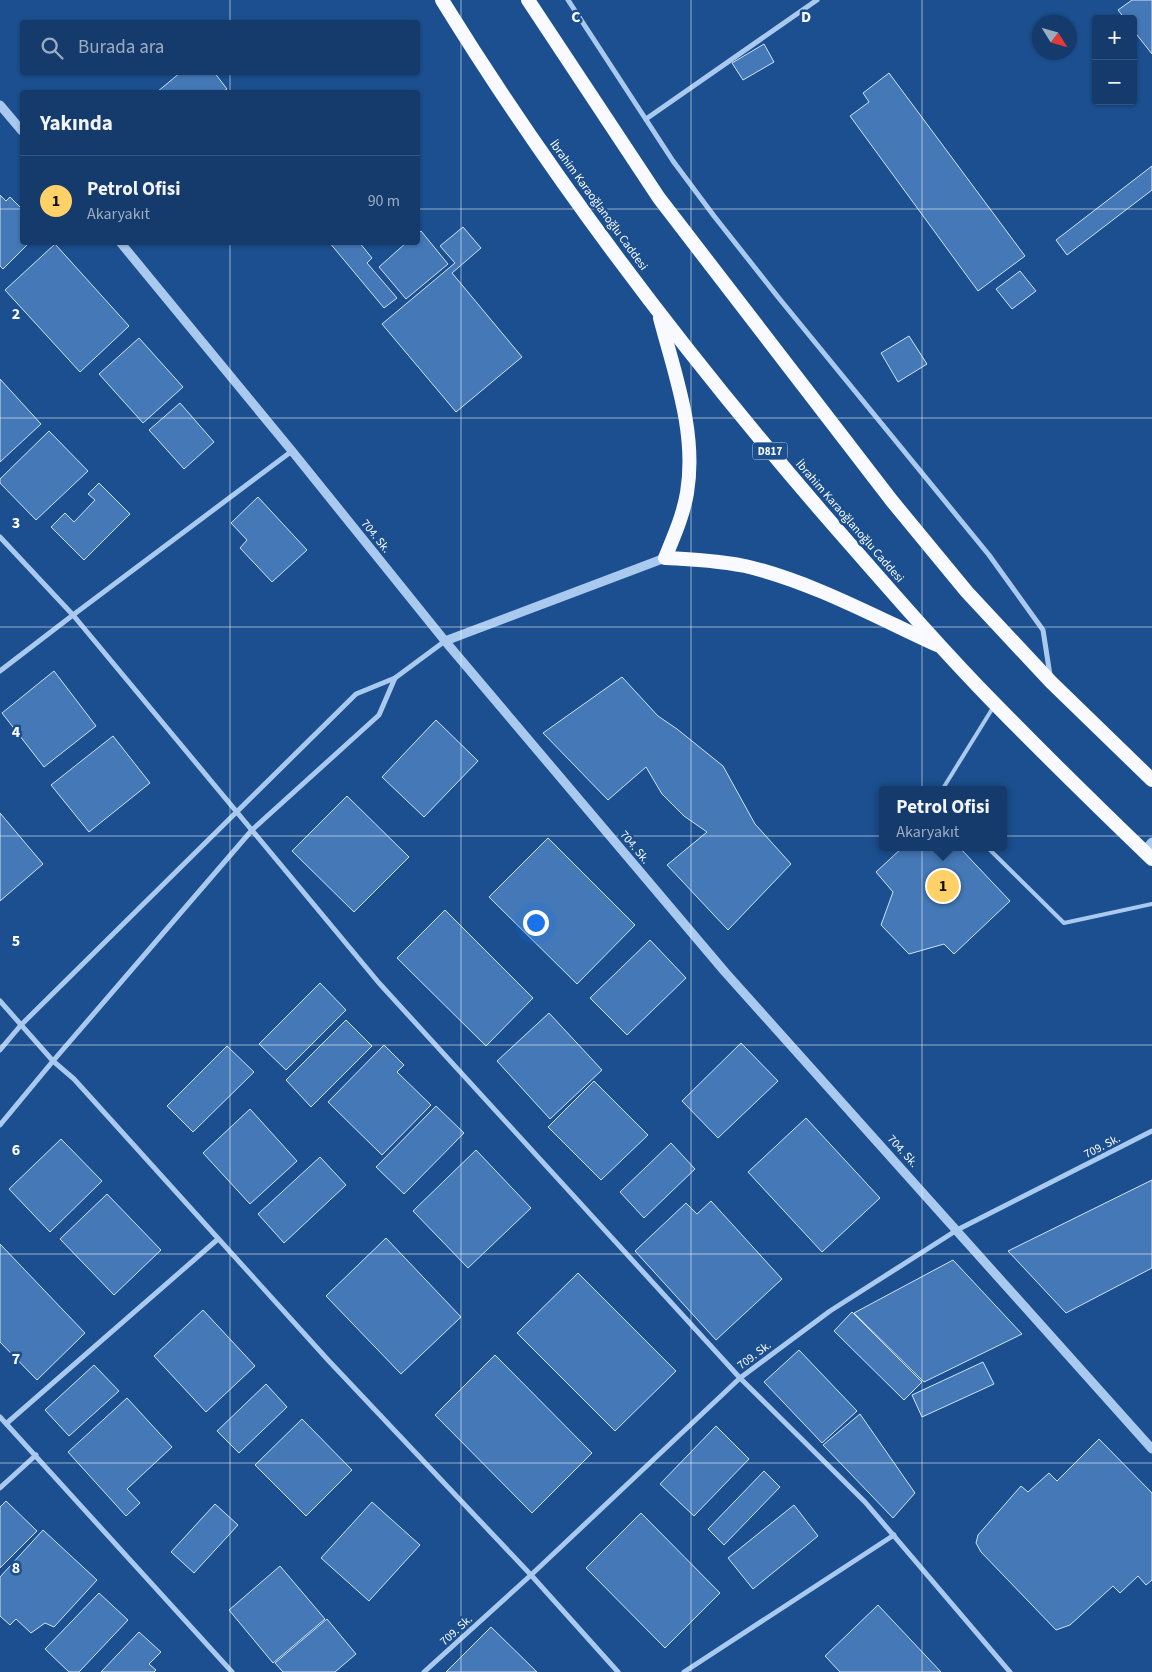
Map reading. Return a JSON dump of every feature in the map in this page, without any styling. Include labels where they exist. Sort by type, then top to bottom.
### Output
[{"type":"highway","name":"İbrahim Karaoğlanoğlu Caddesi","points":[[442,0],[488,75],[545,156],[702,368],[800,488],[942,648],[995,704],[1149,851]]},
{"type":"highway","points":[[528,0],[665,206],[892,501],[967,592],[1051,682],[1152,780]]},
{"type":"highway","points":[[658,310],[686,413],[690,452],[685,500],[680,522],[665,558],[707,560],[745,566],[782,577],[819,591],[942,648]]},
{"type":"street","points":[[568,0],[673,161],[714,216],[989,555],[1043,630],[1051,682]]},
{"type":"street","points":[[646,120],[817,0]]},
{"type":"street","points":[[0,105],[20,129]]},
{"type":"street","name":"704. Sk.","points":[[122,245],[445,642],[725,972],[1152,1450]]},
{"type":"street","points":[[0,671],[72,615],[292,452]]},
{"type":"street","points":[[0,537],[72,615],[379,982],[740,1378],[865,1502],[1010,1672]]},
{"type":"street","points":[[0,1050],[21,1025],[356,694],[395,678],[445,642],[665,558]]},
{"type":"street","points":[[0,1125],[252,830],[379,715],[395,678]]},
{"type":"street","points":[[0,1001],[53,1061],[74,1079],[328,1360],[531,1575],[618,1672]]},
{"type":"street","name":"709. Sk.","points":[[424,1672],[531,1575],[740,1378],[830,1311],[957,1230],[1152,1131]]},
{"type":"street","points":[[7,1423],[218,1239]]},
{"type":"street","points":[[0,1417],[232,1672]]},
{"type":"street","points":[[0,1488],[36,1455]]},
{"type":"street","points":[[684,1672],[894,1535]]},
{"type":"lane","points":[[944,786],[995,704]]},
{"type":"lane","points":[[991,851],[1064,923],[1152,904]]},
{"type":"building","points":[[1132,0],[1152,0],[1152,54],[1137,35],[1137,15],[1122,15],[1118,10]]},
{"type":"building","points":[[764,44],[774,62],[743,80],[732,63]]},
{"type":"building","points":[[889,73],[1025,256],[978,291],[850,116],[869,102],[863,93]]},
{"type":"building","points":[[177,75],[216,75],[227,89],[225,90],[159,90]]},
{"type":"building","points":[[1152,166],[1152,190],[1067,255],[1056,240]]},
{"type":"building","points":[[0,195],[6,201],[10,197],[20,207],[20,245],[27,245],[3,269],[0,266]]},
{"type":"building","points":[[463,227],[481,248],[452,273],[522,357],[456,412],[382,324],[455,263],[440,246]]},
{"type":"building","points":[[420,232],[448,264],[406,299],[379,267],[404,245],[420,245]]},
{"type":"building","points":[[56,245],[129,326],[80,372],[5,290]]},
{"type":"building","points":[[332,245],[361,245],[372,258],[367,263],[397,298],[384,308]]},
{"type":"building","points":[[1020,271],[1036,291],[1012,309],[996,289]]},
{"type":"building","points":[[909,336],[927,364],[898,382],[881,353]]},
{"type":"building","points":[[139,338],[183,387],[143,423],[99,374]]},
{"type":"building","points":[[0,379],[41,424],[0,462]]},
{"type":"building","points":[[180,403],[214,442],[184,469],[149,430]]},
{"type":"building","points":[[49,431],[88,471],[36,520],[0,483],[0,479]]},
{"type":"building","points":[[99,483],[130,514],[84,560],[51,527],[65,513],[74,522],[95,500],[88,494]]},
{"type":"building","points":[[258,497],[307,550],[272,582],[240,548],[247,540],[231,523]]},
{"type":"building","points":[[54,671],[96,726],[44,767],[2,713]]},
{"type":"building","points":[[622,677],[658,716],[723,766],[755,824],[791,864],[728,930],[667,865],[707,832],[684,816],[662,794],[646,767],[608,800],[543,733]]},
{"type":"building","points":[[436,720],[478,761],[424,817],[382,777]]},
{"type":"building","points":[[113,736],[150,783],[89,832],[51,785]]},
{"type":"building","points":[[347,796],[409,857],[354,912],[292,851]]},
{"type":"building","points":[[0,813],[43,864],[0,901]]},
{"type":"building","points":[[548,838],[635,925],[577,984],[489,897]]},
{"type":"building","points":[[899,851],[963,851],[1010,901],[954,954],[944,944],[909,954],[881,925],[893,892],[876,872]]},
{"type":"building","points":[[445,910],[533,998],[486,1046],[397,958]]},
{"type":"building","points":[[650,940],[686,978],[627,1035],[590,998]]},
{"type":"building","points":[[320,983],[346,1010],[286,1070],[259,1044]]},
{"type":"building","points":[[549,1013],[602,1070],[550,1119],[497,1061]]},
{"type":"building","points":[[346,1020],[372,1046],[311,1107],[286,1080]]},
{"type":"building","points":[[741,1043],[778,1081],[718,1138],[682,1101]]},
{"type":"building","points":[[384,1045],[404,1065],[397,1072],[431,1105],[382,1155],[328,1102]]},
{"type":"building","points":[[227,1046],[254,1072],[193,1132],[167,1106]]},
{"type":"building","points":[[594,1081],[648,1135],[601,1180],[548,1127]]},
{"type":"building","points":[[436,1106],[464,1133],[404,1194],[376,1167]]},
{"type":"building","points":[[250,1109],[297,1161],[250,1204],[203,1153]]},
{"type":"building","points":[[806,1118],[880,1198],[822,1252],[748,1172]]},
{"type":"building","points":[[61,1139],[102,1181],[50,1232],[9,1189]]},
{"type":"building","points":[[671,1143],[695,1169],[644,1218],[620,1192]]},
{"type":"building","points":[[476,1150],[531,1208],[468,1268],[413,1211]]},
{"type":"building","points":[[320,1157],[346,1185],[284,1243],[258,1214]]},
{"type":"building","points":[[1152,1180],[1152,1268],[1066,1313],[1008,1251]]},
{"type":"building","points":[[107,1194],[161,1250],[114,1295],[60,1239]]},
{"type":"building","points":[[711,1201],[782,1279],[716,1340],[635,1251],[686,1203],[697,1214]]},
{"type":"building","points":[[386,1238],[461,1317],[401,1374],[326,1296]]},
{"type":"building","points":[[0,1244],[85,1333],[37,1380],[0,1342]]},
{"type":"building","points":[[953,1260],[1022,1334],[924,1382],[854,1313]]},
{"type":"building","points":[[578,1273],[676,1371],[615,1431],[517,1333]]},
{"type":"building","points":[[203,1310],[255,1366],[206,1412],[154,1356]]},
{"type":"building","points":[[852,1312],[922,1382],[904,1400],[834,1331]]},
{"type":"building","points":[[799,1350],[857,1411],[822,1443],[764,1382]]},
{"type":"building","points":[[495,1355],[592,1453],[532,1513],[435,1415]]},
{"type":"building","points":[[983,1362],[994,1384],[922,1417],[912,1395]]},
{"type":"building","points":[[94,1365],[119,1391],[69,1436],[45,1410]]},
{"type":"building","points":[[266,1384],[287,1407],[239,1453],[217,1431]]},
{"type":"building","points":[[127,1398],[172,1447],[127,1489],[140,1503],[126,1516],[68,1452]]},
{"type":"building","points":[[860,1414],[915,1493],[893,1518],[823,1445]]},
{"type":"building","points":[[302,1419],[352,1470],[306,1516],[255,1465]]},
{"type":"building","points":[[716,1426],[749,1459],[694,1516],[660,1484]]},
{"type":"building","points":[[1099,1439],[1152,1493],[1152,1580],[1146,1585],[1138,1576],[1120,1593],[1113,1586],[1070,1625],[1056,1630],[981,1552],[976,1543],[978,1535],[1021,1486],[1028,1492],[1049,1473],[1057,1481]]},
{"type":"building","points":[[764,1471],[780,1487],[724,1545],[708,1529]]},
{"type":"building","points":[[6,1501],[37,1531],[0,1568],[0,1507]]},
{"type":"building","points":[[372,1502],[420,1545],[369,1601],[321,1558]]},
{"type":"building","points":[[215,1504],[238,1525],[194,1573],[171,1552]]},
{"type":"building","points":[[794,1505],[818,1536],[753,1589],[728,1558]]},
{"type":"building","points":[[641,1513],[720,1593],[665,1648],[586,1568]]},
{"type":"building","points":[[43,1530],[97,1580],[54,1627],[45,1623],[31,1633],[16,1619],[10,1625],[0,1616],[0,1577]]},
{"type":"building","points":[[280,1566],[325,1619],[273,1663],[229,1610]]},
{"type":"building","points":[[99,1593],[128,1620],[79,1672],[69,1672],[45,1649]]},
{"type":"building","points":[[878,1605],[941,1672],[840,1672],[825,1656]]},
{"type":"building","points":[[327,1619],[356,1654],[335,1672],[283,1672],[275,1663]]},
{"type":"building","points":[[491,1627],[537,1672],[446,1672]]},
{"type":"building","points":[[139,1632],[161,1652],[149,1664],[156,1670],[154,1672],[101,1672]]},
{"type":"place","name":"Petrol Ofisi","points":[[943,886]]}]
